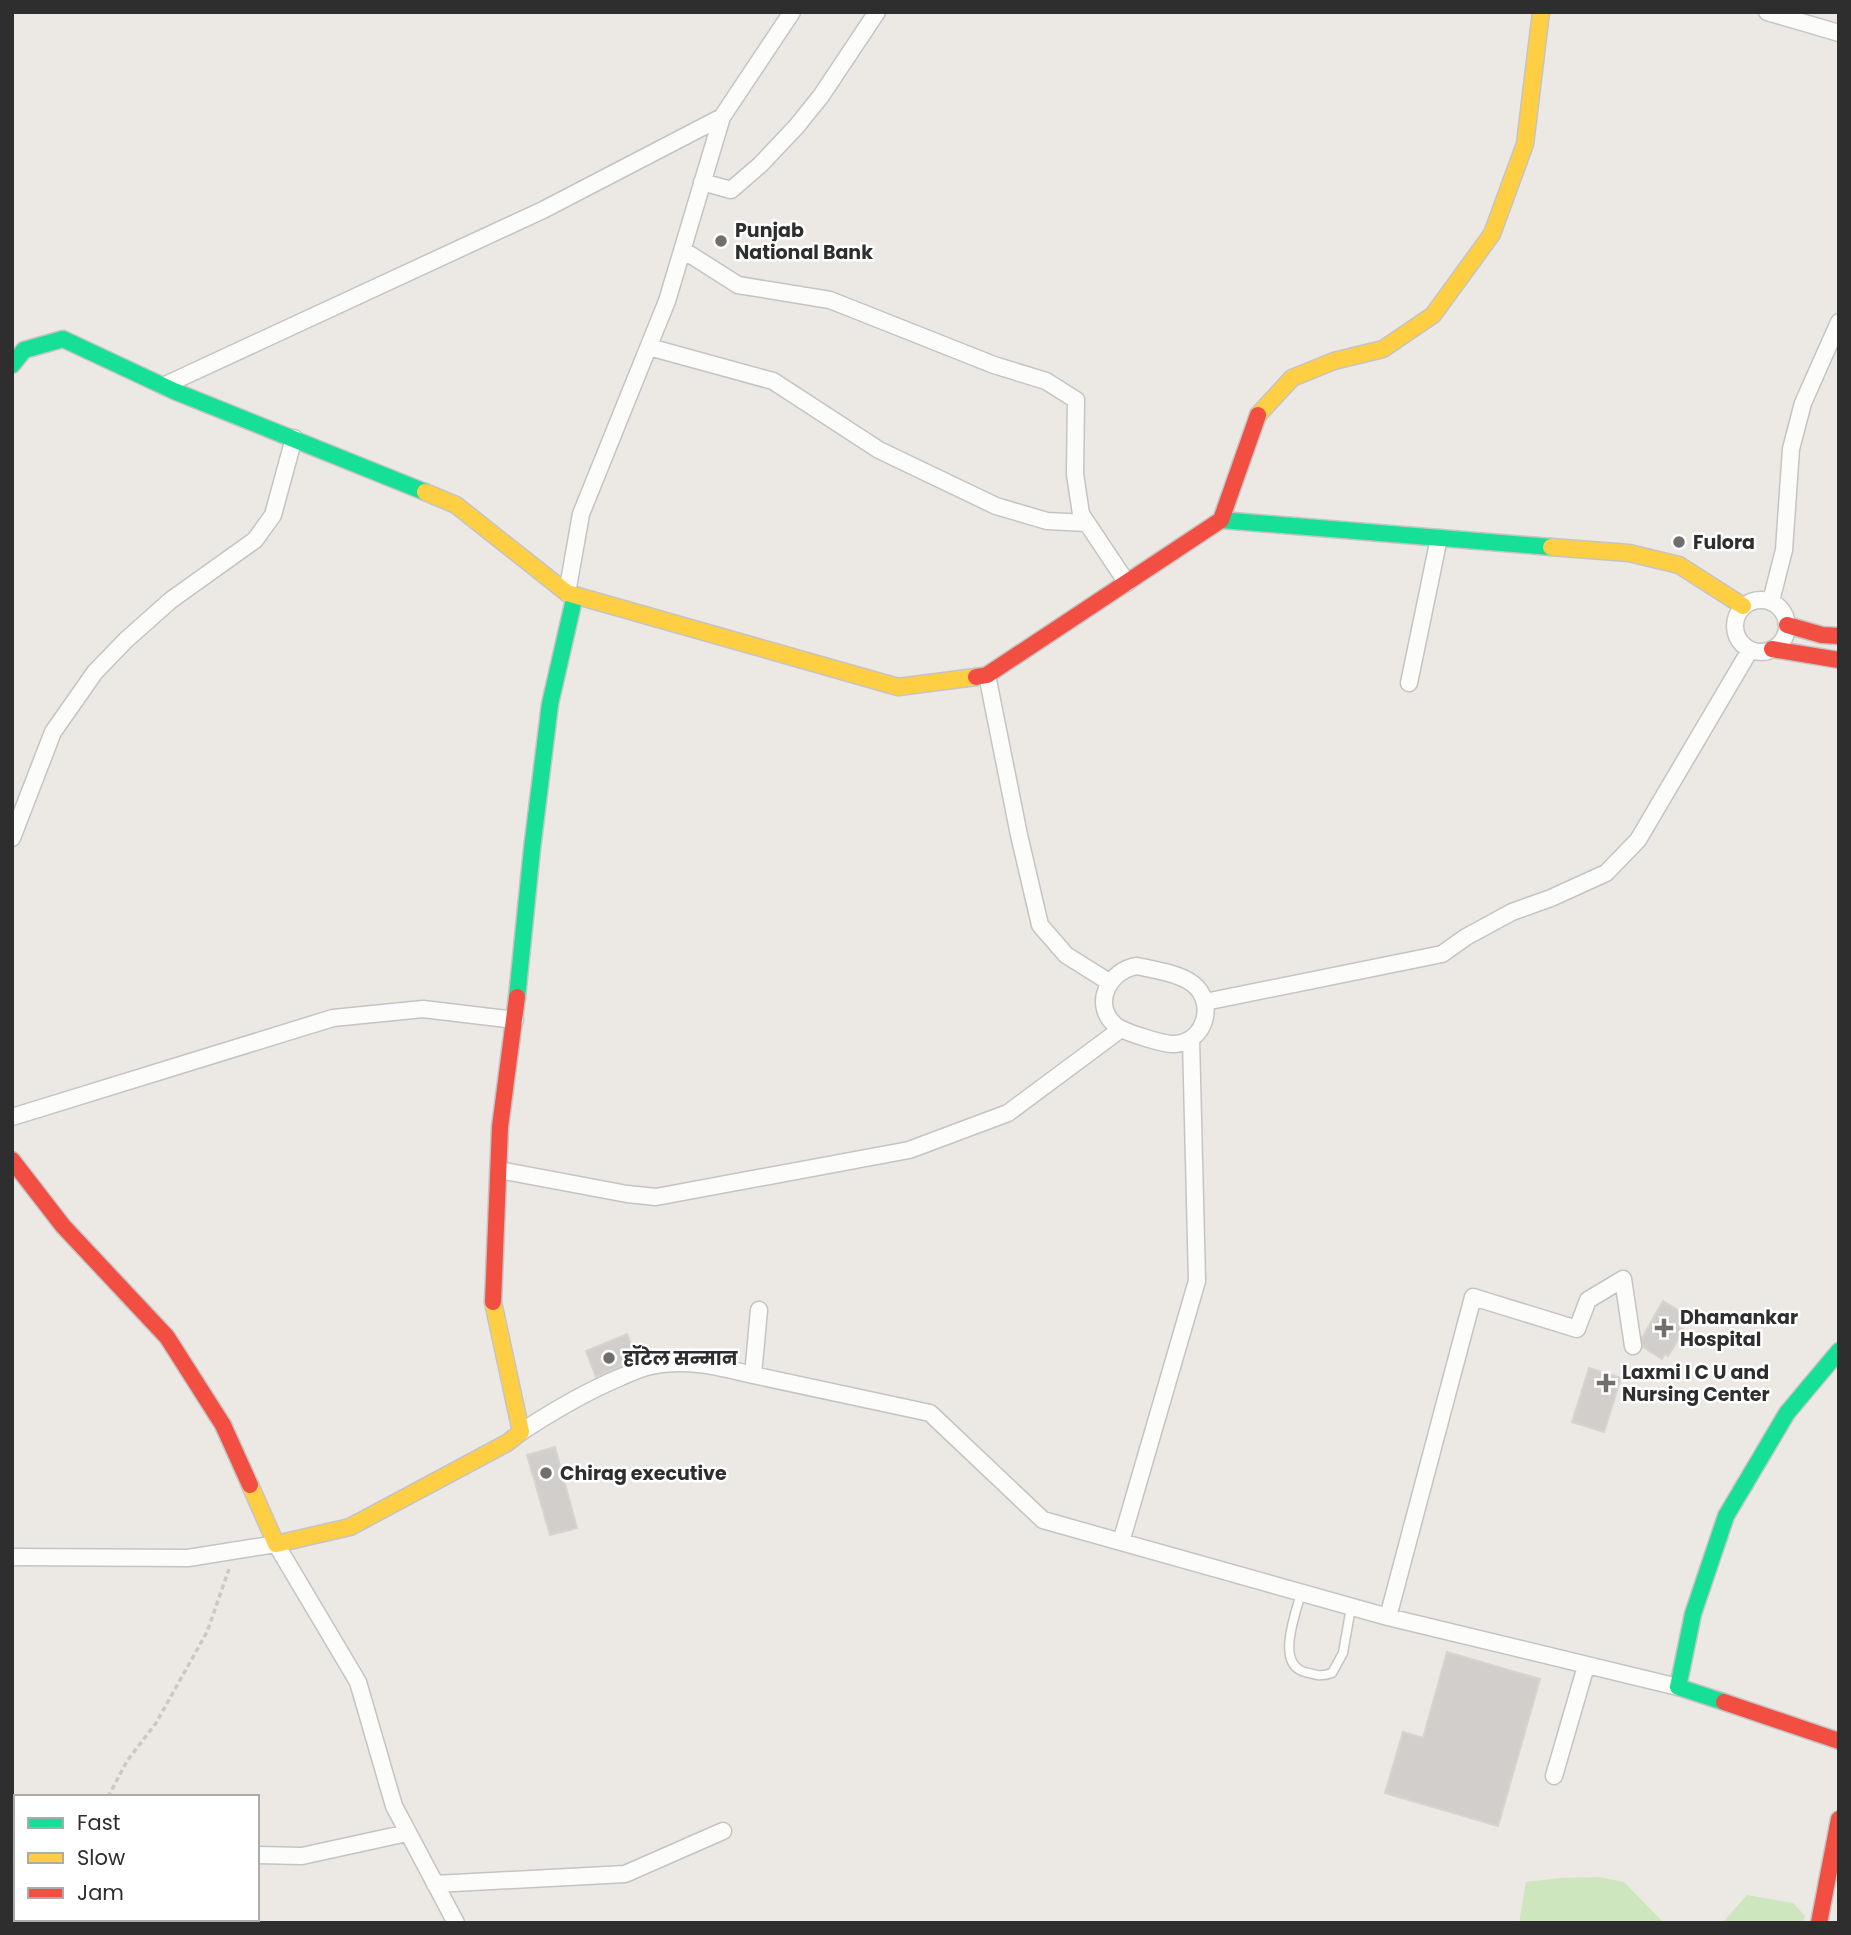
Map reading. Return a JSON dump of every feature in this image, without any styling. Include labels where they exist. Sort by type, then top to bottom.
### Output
[{"type":"street","points":[[521,1432],[492,1300],[500,1127],[515,1020],[550,704],[571,594],[581,514],[667,301],[722,117],[792,12]]},
{"type":"street","points":[[702,182],[731,190],[760,165],[821,96],[877,12]]},
{"type":"street","points":[[12,365],[18,350],[63,339],[163,386],[456,505],[571,594],[898,687],[987,675],[1221,520],[1259,412],[1292,378],[1334,360],[1383,349],[1433,314],[1492,234],[1525,144],[1541,12]]},
{"type":"street","points":[[1767,12],[1839,33]]},
{"type":"street","points":[[163,386],[544,210],[722,117]]},
{"type":"street","points":[[683,250],[738,285],[830,300],[982,360],[1046,381],[1076,400],[1075,474],[1081,514],[1127,583]]},
{"type":"street","points":[[1771,601],[1784,550],[1791,449],[1803,403],[1839,322]]},
{"type":"street","points":[[649,347],[774,381],[879,450],[996,506],[1047,521],[1087,523]]},
{"type":"street","points":[[12,838],[53,732],[95,672],[171,600],[255,540],[273,514],[294,439]]},
{"type":"street","points":[[1221,520],[1629,553],[1679,565],[1744,606]]},
{"type":"street","points":[[1409,683],[1439,538]]},
{"type":"street","points":[[1772,649],[1783,639],[1787,625],[1783,611],[1771,601],[1756,600],[1739,612],[1735,626],[1739,640],[1750,650],[1758,652],[1772,649],[1839,660]]},
{"type":"street","points":[[1787,625],[1822,635],[1839,636]]},
{"type":"street","points":[[1205,1002],[1442,954],[1466,937],[1512,912],[1606,873],[1637,840],[1750,650]]},
{"type":"street","points":[[987,675],[1040,925],[1066,955],[1109,982]]},
{"type":"street","points":[[1137,965],[1188,981],[1199,990],[1205,1002],[1204,1023],[1191,1039],[1171,1044],[1121,1029],[1111,1020],[1105,1008],[1109,982],[1118,972],[1137,965]]},
{"type":"street","points":[[12,1117],[333,1018],[423,1009],[515,1020]]},
{"type":"street","points":[[499,1170],[656,1197],[909,1150],[1008,1113],[1121,1029]]},
{"type":"street","points":[[1121,1542],[1197,1281],[1191,1039]]},
{"type":"street","points":[[12,1160],[63,1226],[167,1338],[223,1425],[276,1544],[358,1682],[394,1806],[456,1923]]},
{"type":"street","points":[[1388,1617],[1473,1297],[1577,1329],[1588,1300],[1623,1279],[1633,1346]]},
{"type":"street","points":[[753,1375],[759,1310]]},
{"type":"street","points":[[1678,1687],[1693,1614],[1726,1516],[1787,1413],[1839,1352]]},
{"type":"street","points":[[12,1557],[188,1558],[276,1544],[350,1527],[507,1443],[559,1407],[595,1388],[649,1366],[671,1363],[713,1365],[930,1412],[1042,1520],[1388,1617],[1678,1687],[1839,1741]]},
{"type":"street","points":[[1554,1776],[1586,1666]]},
{"type":"street","points":[[1818,1923],[1839,1819]]},
{"type":"street","points":[[435,1884],[625,1874],[723,1831]]},
{"type":"street","points":[[259,1855],[302,1856],[407,1833]]},
{"type":"lane","points":[[1301,1592],[1289,1640],[1290,1660],[1300,1671],[1321,1677],[1332,1673],[1343,1653],[1351,1607]]},
{"type":"path","points":[[109,1795],[127,1761],[156,1723],[207,1632],[235,1550]]},
{"type":"green space","points":[[1598,1877],[1624,1882],[1664,1923],[1519,1923],[1526,1882]]},
{"type":"green space","points":[[1747,1895],[1793,1903],[1805,1916],[1803,1923],[1722,1923]]},
{"type":"building","points":[[1663,1301],[1686,1315],[1679,1327],[1684,1330],[1668,1356],[1665,1354],[1662,1359],[1643,1347],[1642,1338]]},
{"type":"building","points":[[627,1334],[637,1359],[596,1377],[586,1351]]},
{"type":"building","points":[[1589,1368],[1621,1378],[1604,1432],[1572,1422]]},
{"type":"building","points":[[555,1447],[577,1528],[550,1535],[527,1455]]},
{"type":"building","points":[[1447,1652],[1540,1679],[1498,1826],[1385,1793],[1403,1732],[1423,1738]]},
{"type":"traffic: fast","points":[[12,365],[24,350],[63,339],[174,391],[425,492]]},
{"type":"traffic: fast","points":[[1221,520],[1551,547]]},
{"type":"traffic: fast","points":[[517,997],[550,704],[575,595]]},
{"type":"traffic: fast","points":[[1724,1702],[1678,1687],[1693,1614],[1726,1516],[1787,1413],[1839,1351]]},
{"type":"traffic: slow","points":[[1258,415],[1292,378],[1334,361],[1383,349],[1433,315],[1492,234],[1525,144],[1541,12]]},
{"type":"traffic: slow","points":[[425,492],[456,505],[567,593],[898,687],[976,677]]},
{"type":"traffic: slow","points":[[1551,547],[1629,553],[1679,565],[1743,606]]},
{"type":"traffic: slow","points":[[250,1485],[276,1544],[350,1527],[507,1443],[521,1432],[493,1302]]},
{"type":"traffic: jam","points":[[976,677],[987,675],[1221,520],[1258,415]]},
{"type":"traffic: jam","points":[[1787,625],[1822,635],[1839,636]]},
{"type":"traffic: jam","points":[[1772,649],[1839,660]]},
{"type":"traffic: jam","points":[[493,1302],[500,1127],[517,997]]},
{"type":"traffic: jam","points":[[12,1160],[63,1226],[167,1337],[223,1425],[250,1485]]},
{"type":"traffic: jam","points":[[1724,1702],[1839,1741]]},
{"type":"traffic: jam","points":[[1819,1923],[1839,1819]]},
{"type":"place","name":"Punjab National Bank","points":[[721,241]]},
{"type":"place","name":"Fulora","points":[[1679,542]]},
{"type":"place","name":"Dhamankar Hospital","points":[[1664,1328]]},
{"type":"place","name":"हॉटेल सन्मान","points":[[609,1358]]},
{"type":"place","name":"Laxmi I C U and Nursing Center","points":[[1606,1383]]},
{"type":"place","name":"Chirag executive","points":[[546,1473]]}]
